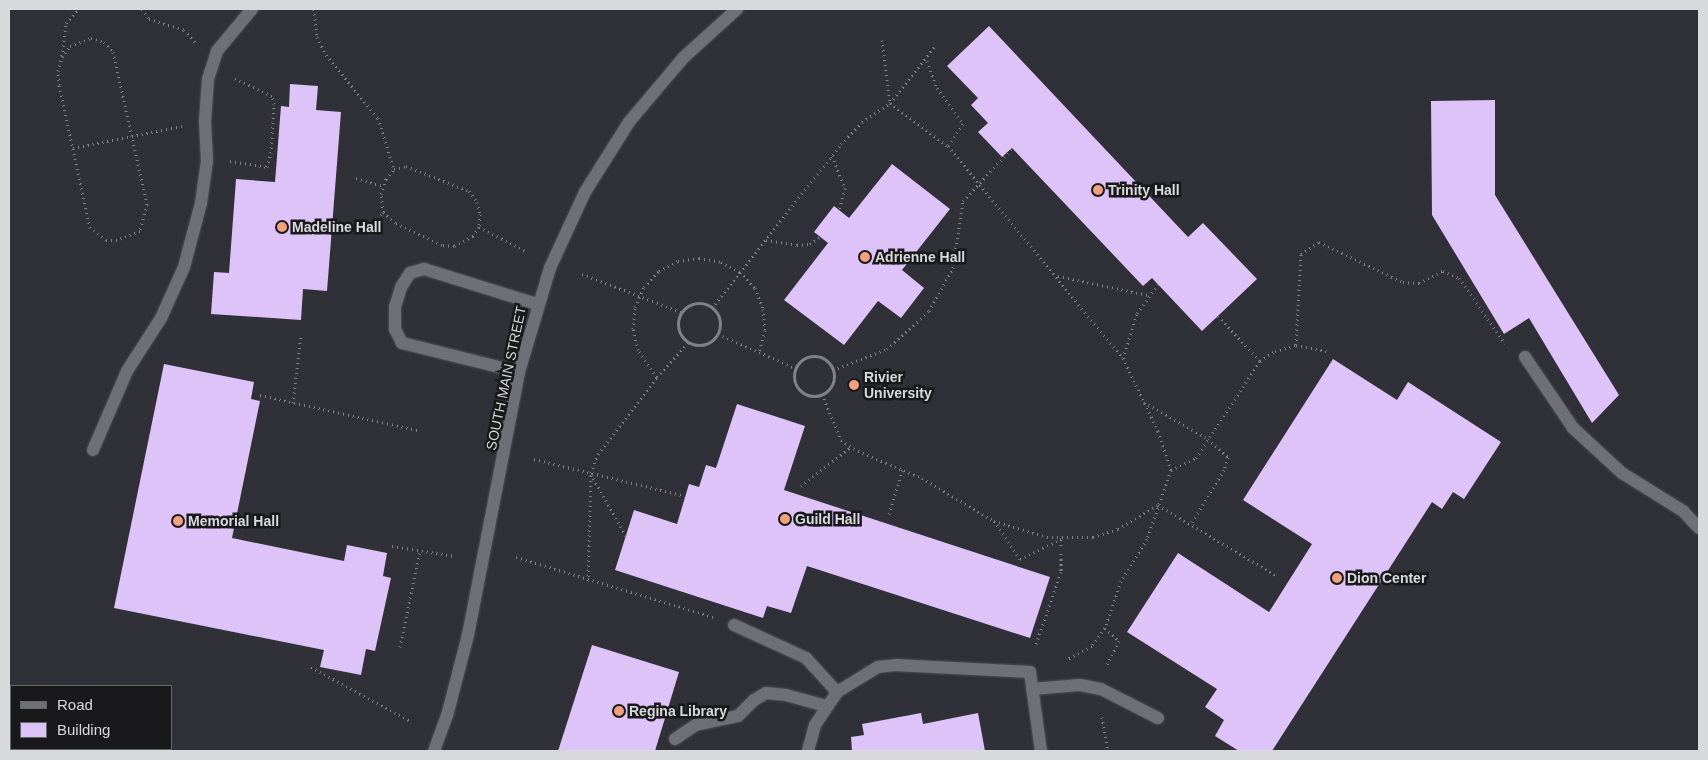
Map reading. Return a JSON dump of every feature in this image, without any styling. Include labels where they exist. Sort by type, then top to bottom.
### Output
[{"type":"street","points":[[93,450],[127,371],[161,318],[184,267],[202,203],[207,161],[204,121],[208,79],[217,51],[252,9]]},
{"type":"street","name":"SOUTH MAIN STREET","points":[[434,751],[447,716],[468,635],[519,372],[537,304],[550,268],[585,192],[629,122],[682,58],[737,9]]},
{"type":"street","points":[[519,372],[402,343],[395,328],[395,307],[401,287],[410,273],[424,269],[537,304]]},
{"type":"street","points":[[1525,357],[1573,428],[1622,473],[1683,511],[1699,528]]},
{"type":"street","points":[[734,625],[806,658],[837,692]]},
{"type":"street","points":[[808,751],[815,725],[837,692],[878,667],[896,665],[1030,672],[1041,751]]},
{"type":"street","points":[[1032,689],[1080,685],[1101,689],[1158,718]]},
{"type":"street","points":[[674,739],[696,725],[738,716],[754,700],[766,694],[786,695],[826,706]]},
{"type":"path","points":[[62,57],[70,46],[91,38],[104,42],[114,52],[147,204],[145,221],[140,231],[132,236],[117,240],[96,236],[90,228],[59,85],[58,71],[62,57],[66,23],[78,9]]},
{"type":"path","points":[[141,9],[149,19],[161,25],[184,30],[213,63],[272,96],[274,104],[271,153],[267,167],[207,161]]},
{"type":"path","points":[[314,9],[317,37],[326,55],[378,118],[394,170]]},
{"type":"path","points":[[882,40],[890,103],[948,146],[980,182],[1123,358],[1158,431],[1171,470],[1147,539],[1121,581],[1105,628],[1092,646],[1080,655],[1030,672]]},
{"type":"path","points":[[712,308],[832,156],[862,122],[890,103],[927,61],[936,45]]},
{"type":"path","points":[[927,61],[937,88],[963,124],[948,146]]},
{"type":"path","points":[[73,148],[204,121]]},
{"type":"path","points":[[833,370],[887,349],[929,311],[953,268],[963,201],[1012,148]]},
{"type":"path","points":[[832,156],[845,188],[839,210]]},
{"type":"path","points":[[372,228],[384,212],[384,186],[394,170],[406,166],[419,168],[469,191],[477,202],[479,227],[465,242],[454,246],[442,245],[395,223],[384,212]]},
{"type":"path","points":[[356,178],[384,186]]},
{"type":"path","points":[[479,227],[524,250]]},
{"type":"path","points":[[766,240],[797,245],[810,244],[820,237]]},
{"type":"path","points":[[1296,345],[1301,254],[1319,242],[1403,282],[1419,283],[1443,271],[1459,278],[1510,349],[1525,357]]},
{"type":"path","points":[[657,376],[638,350],[633,329],[640,296],[659,271],[678,261],[699,258],[721,262],[740,272],[755,288],[763,309],[765,330],[759,352]]},
{"type":"path","points":[[582,274],[681,312]]},
{"type":"path","points":[[1057,276],[1148,295]]},
{"type":"path","points":[[1123,358],[1129,330],[1148,295],[1158,284]]},
{"type":"path","points":[[699,303],[712,308],[720,320],[718,334],[708,344],[694,346],[688,343],[677,326],[681,312],[686,307],[699,303]]},
{"type":"path","points":[[1218,316],[1260,361]]},
{"type":"path","points":[[718,334],[795,368]]},
{"type":"path","points":[[293,403],[301,335]]},
{"type":"path","points":[[588,581],[591,473],[598,454],[657,376],[688,343]]},
{"type":"path","points":[[1171,470],[1196,458],[1260,361],[1275,351],[1296,345],[1326,351]]},
{"type":"path","points":[[811,356],[824,359],[833,370],[831,386],[822,394],[808,395],[797,387],[795,368],[811,356]]},
{"type":"path","points":[[822,394],[840,440],[851,447],[903,468],[994,521],[1021,532],[1061,539],[1093,537],[1118,529],[1158,505]]},
{"type":"path","points":[[260,396],[417,430]]},
{"type":"path","points":[[1144,402],[1222,448],[1228,458],[1224,470],[1192,522]]},
{"type":"path","points":[[801,486],[851,447]]},
{"type":"path","points":[[534,459],[686,496]]},
{"type":"path","points":[[889,514],[903,468]]},
{"type":"path","points":[[591,473],[626,536]]},
{"type":"path","points":[[1158,505],[1192,522],[1277,576]]},
{"type":"path","points":[[994,521],[1020,559],[1061,539]]},
{"type":"path","points":[[1030,672],[1037,640],[1061,572],[1061,539]]},
{"type":"path","points":[[392,546],[455,556]]},
{"type":"path","points":[[400,647],[420,550]]},
{"type":"path","points":[[516,557],[734,625]]},
{"type":"path","points":[[1104,671],[1118,641],[1105,628]]},
{"type":"path","points":[[311,666],[412,722]]},
{"type":"path","points":[[1102,714],[1108,751]]},
{"type":"building","name":"Trinity Hall","points":[[989,26],[1188,237],[1203,223],[1257,279],[1202,331],[1152,278],[1143,286],[1012,148],[1002,157],[978,132],[988,123],[971,105],[978,98],[947,66]]},
{"type":"building","name":"Madeline Hall","points":[[290,84],[318,86],[316,110],[341,112],[327,291],[303,289],[301,320],[211,314],[214,272],[229,273],[236,179],[275,182],[281,106],[289,107]]},
{"type":"building","points":[[1495,100],[1495,195],[1619,395],[1592,423],[1529,318],[1504,334],[1432,215],[1431,101]]},
{"type":"building","name":"Adrienne Hall","points":[[892,164],[950,209],[902,270],[924,288],[901,318],[878,301],[844,345],[784,300],[828,243],[814,232],[834,206],[849,218]]},
{"type":"building","name":"Dion Center","points":[[1333,359],[1397,400],[1408,382],[1501,442],[1464,499],[1453,492],[1442,509],[1432,502],[1272,751],[1239,751],[1215,736],[1224,720],[1205,707],[1217,689],[1127,632],[1178,553],[1269,612],[1312,544],[1243,500]]},
{"type":"building","name":"Memorial Hall","points":[[164,364],[254,382],[251,399],[260,401],[232,538],[344,561],[347,545],[387,553],[383,576],[391,578],[375,651],[366,649],[361,675],[320,667],[324,650],[114,608]]},
{"type":"building","name":"Guild Hall","points":[[737,404],[805,426],[784,490],[1050,577],[1030,638],[807,566],[791,613],[767,606],[763,618],[615,570],[634,510],[677,524],[689,484],[699,487],[706,465],[716,468]]},
{"type":"building","name":"Regina Library","points":[[592,645],[679,672],[655,751],[558,751]]},
{"type":"building","points":[[921,713],[923,724],[978,713],[985,751],[852,751],[851,737],[864,735],[862,724]]},
{"type":"place","name":"Trinity Hall","points":[[1098,190]]},
{"type":"place","name":"Madeline Hall","points":[[282,227]]},
{"type":"place","name":"Adrienne Hall","points":[[865,257]]},
{"type":"place","name":"Rivier University","points":[[854,385]]},
{"type":"place","name":"Guild Hall","points":[[785,519]]},
{"type":"place","name":"Memorial Hall","points":[[178,521]]},
{"type":"place","name":"Dion Center","points":[[1337,578]]},
{"type":"place","name":"Regina Library","points":[[619,711]]}]
